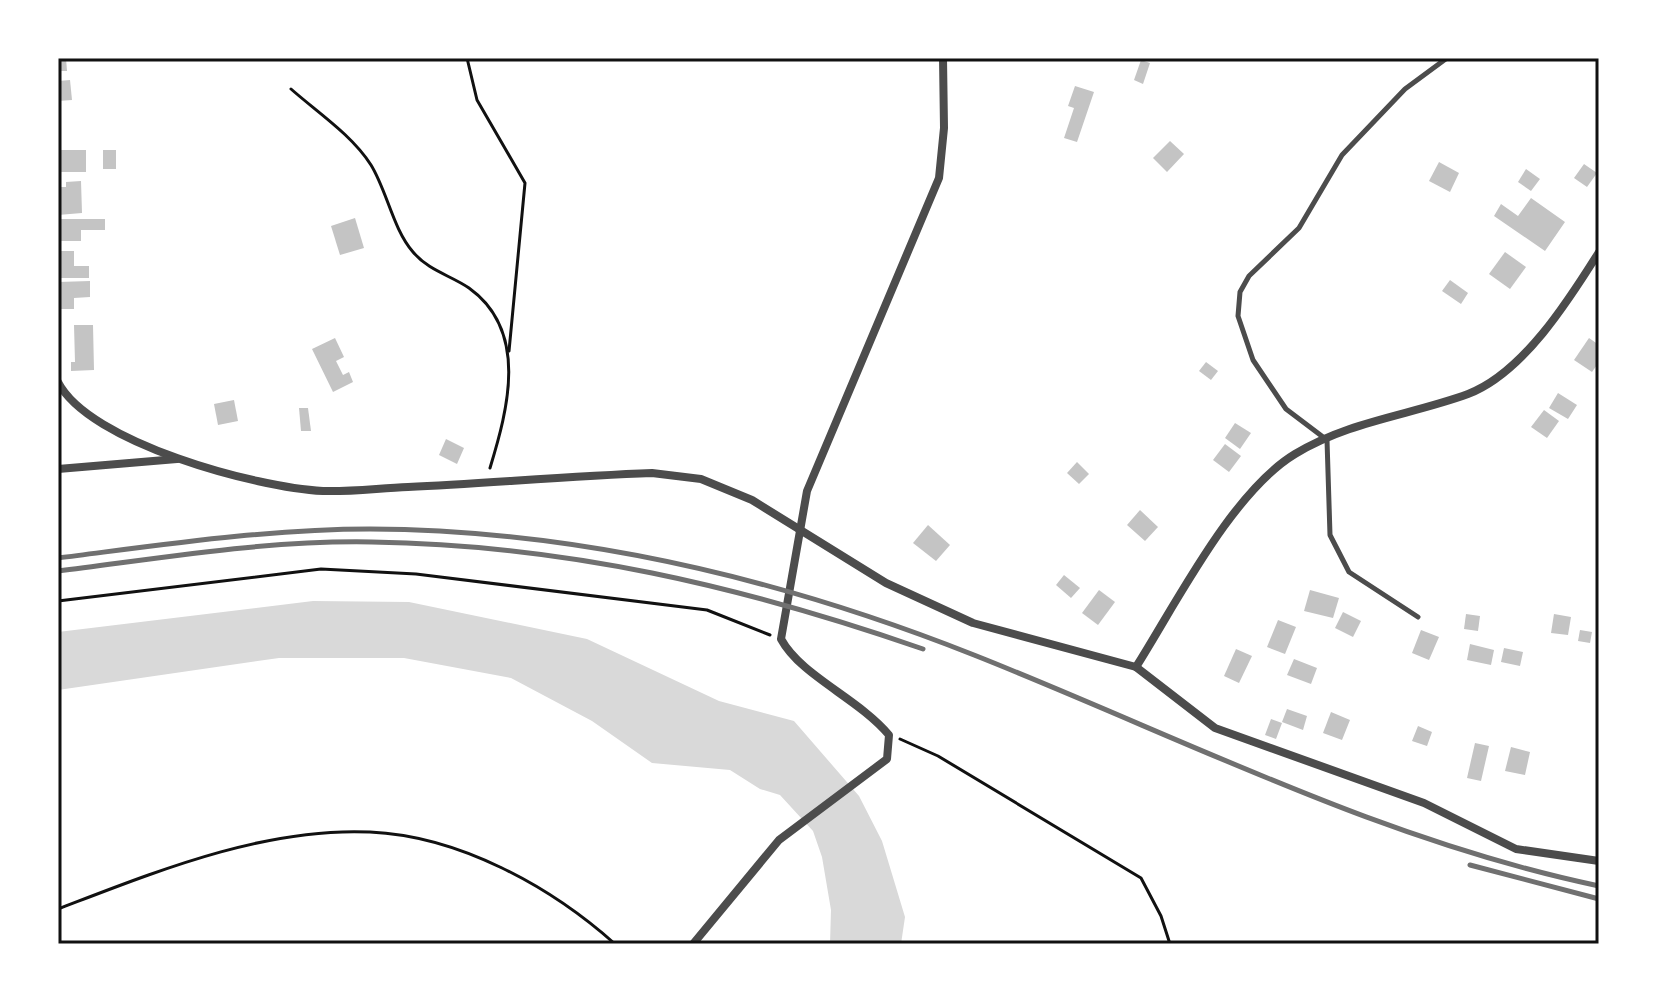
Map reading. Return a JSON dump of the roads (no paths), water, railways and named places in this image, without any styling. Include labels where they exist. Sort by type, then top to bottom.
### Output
[{"type":"street","points":[[693,944],[779,840],[887,759],[889,735],[877,721],[836,687],[792,659],[781,639],[807,491],[939,178],[944,128],[943,58]]},
{"type":"street","points":[[1136,667],[1246,494],[1295,454],[1367,422],[1470,393],[1496,376],[1521,358],[1599,252]]},
{"type":"street","points":[[58,382],[78,409],[103,427],[182,459],[251,478],[321,491],[652,473],[701,479],[752,500],[799,532],[886,583],[973,623],[1136,667],[1215,728],[1424,803],[1516,849],[1599,861]]},
{"type":"street","points":[[58,469],[182,459]]},
{"type":"lane","points":[[1418,617],[1349,572],[1330,535],[1327,440],[1286,409],[1253,360],[1238,316],[1240,292],[1249,276],[1299,228],[1342,155],[1405,89],[1447,58]]},
{"type":"railway","points":[[58,558],[253,535],[370,529],[525,538],[678,564],[828,603],[901,628],[974,655],[1359,814],[1517,866],[1599,886]]},
{"type":"railway","points":[[58,571],[215,551],[333,542],[444,545],[514,551],[652,573],[720,588],[855,626],[923,649]]},
{"type":"railway","points":[[1470,865],[1599,899]]}]
